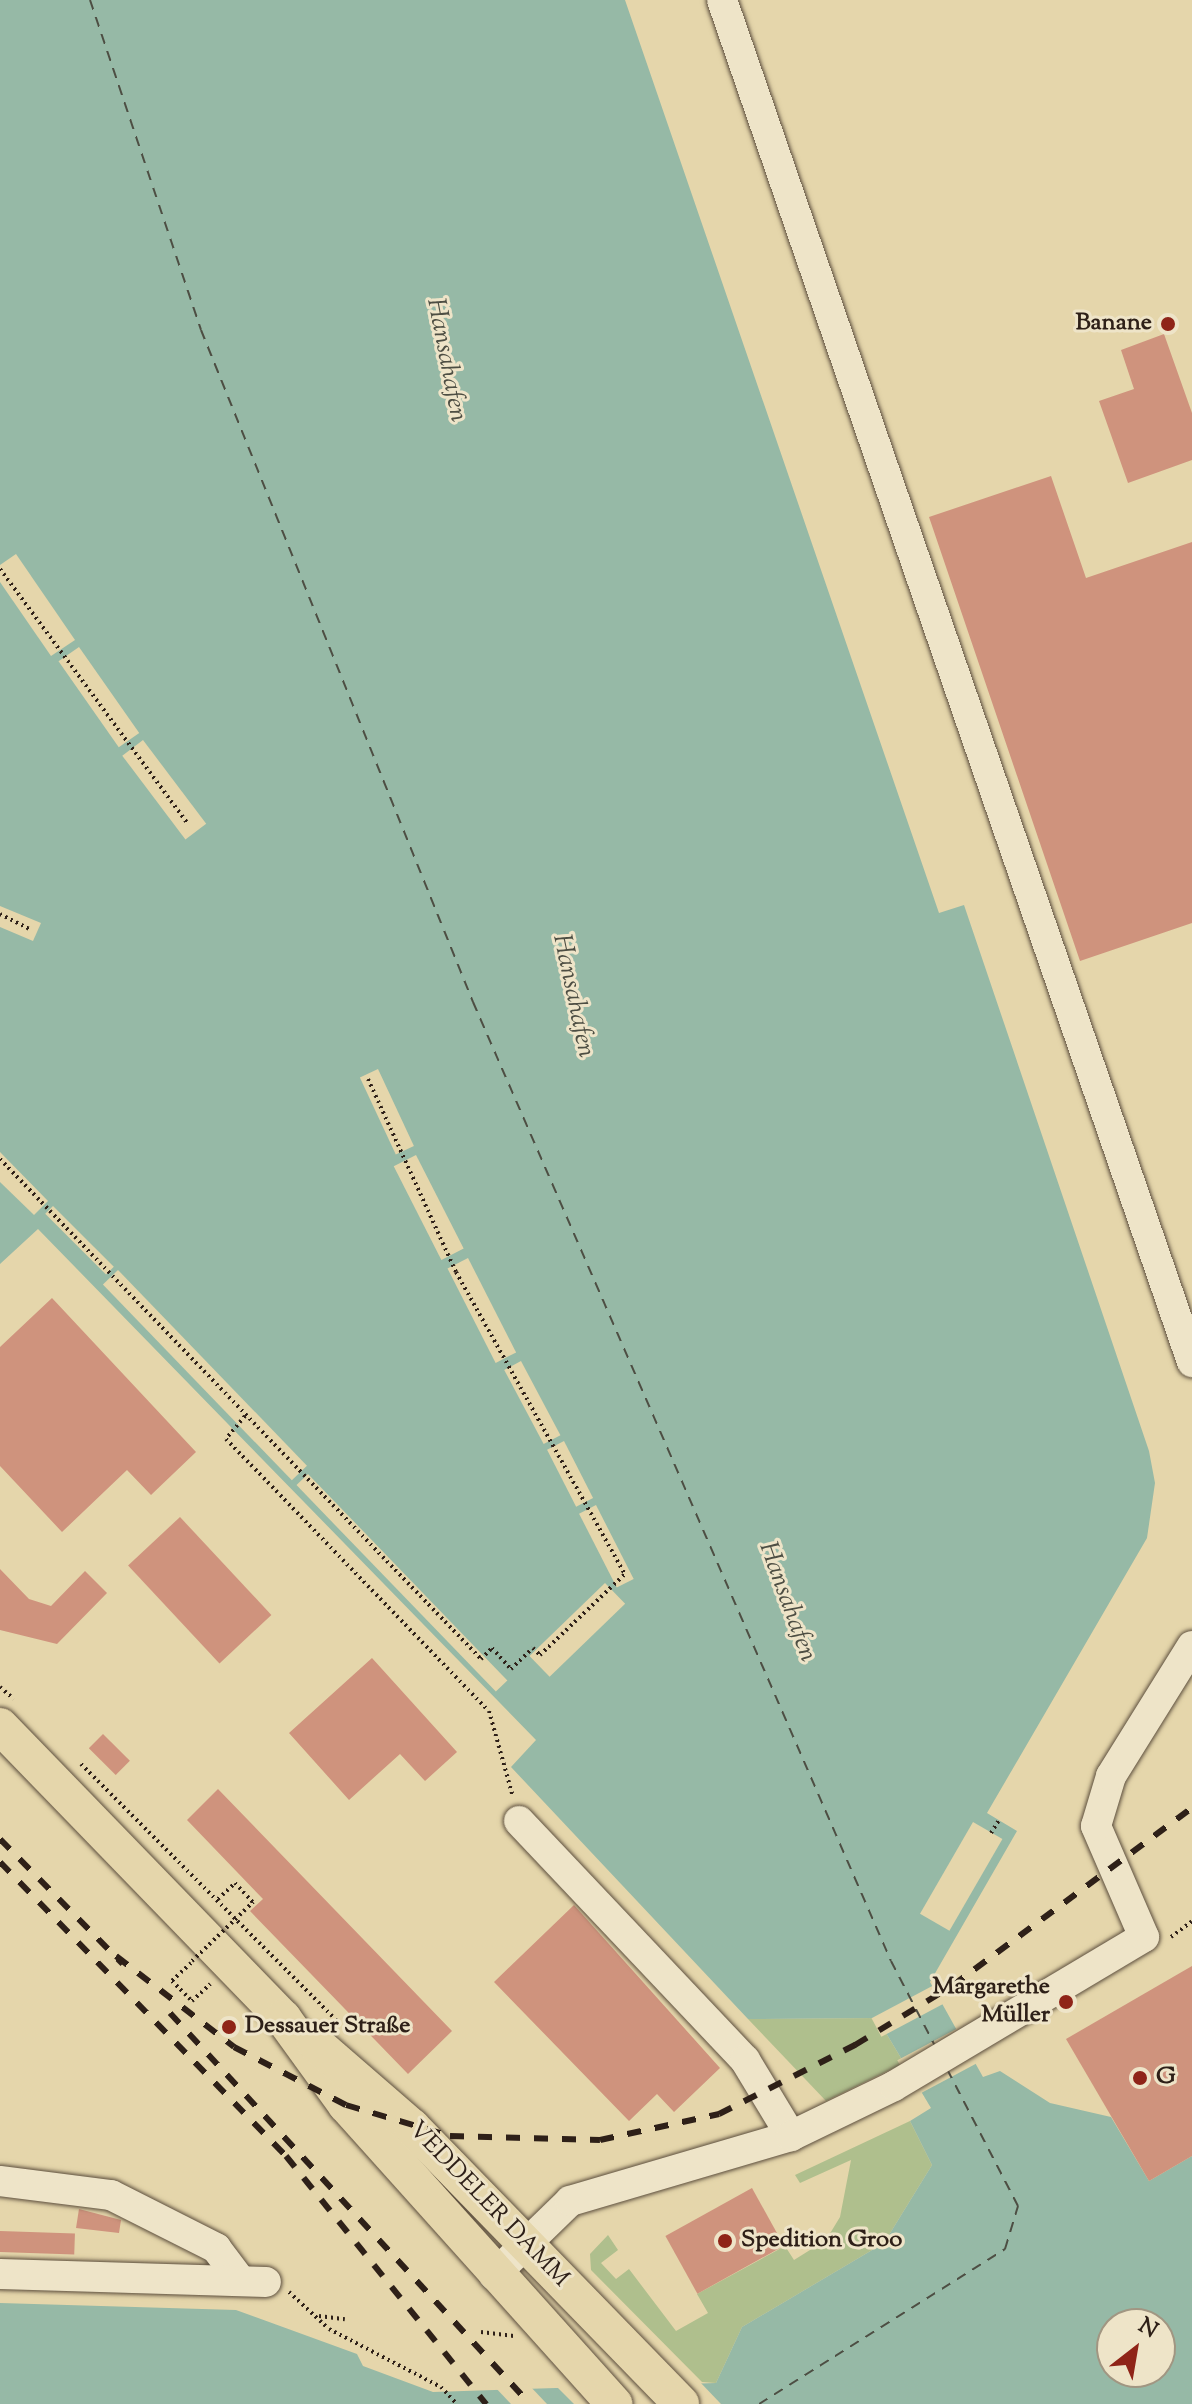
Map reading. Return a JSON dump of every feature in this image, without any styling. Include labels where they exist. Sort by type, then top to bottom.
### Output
[{"type":"main road","name":"VEDDELER DAMM","points":[[13,1718],[283,2018],[346,2105],[494,2275],[604,2393]]},
{"type":"main road","name":"VEDDELER DAMM","points":[[283,2018],[364,2081],[670,2393]]},
{"type":"street","points":[[722,0],[1192,1362]]},
{"type":"street","points":[[494,2275],[570,2201],[703,2168],[791,2136],[894,2086],[1144,1937],[1096,1826],[1111,1776],[1192,1646]]},
{"type":"street","points":[[519,1821],[745,2060],[791,2136]]},
{"type":"street","points":[[0,2181],[111,2195],[216,2248],[251,2279]]},
{"type":"street","points":[[0,2274],[251,2279]]},
{"type":"path","points":[[0,569],[187,823]]},
{"type":"path","points":[[0,914],[29,929]]},
{"type":"path","points":[[0,1159],[54,1212],[292,1466],[481,1659],[492,1648],[511,1669],[533,1648],[540,1655],[604,1590],[623,1576],[594,1513],[547,1436],[456,1272],[405,1166],[368,1079]]},
{"type":"path","points":[[245,1416],[226,1439],[489,1711],[519,1821]]},
{"type":"path","points":[[0,1687],[13,1718]]},
{"type":"path","points":[[68,1752],[217,1900],[235,1883],[253,1902],[172,1981],[192,2001]]},
{"type":"path","points":[[991,1833],[999,1820]]},
{"type":"path","points":[[251,2279],[319,2316],[368,2353],[441,2387],[457,2404]]},
{"type":"path","points":[[319,2316],[345,2319]]},
{"type":"path","points":[[481,2332],[519,2336]]},
{"type":"shaded area","points":[[877,2018],[904,2063],[826,2101],[748,2019]]},
{"type":"shaded area","points":[[910,2121],[932,2165],[884,2243],[742,2327],[716,2383],[702,2382],[591,2270],[590,2254],[608,2235],[618,2250],[601,2263],[616,2279],[629,2269],[676,2331],[708,2313],[697,2294],[785,2246],[794,2260],[826,2240],[840,2217],[851,2160],[800,2183],[795,2175]]},
{"type":"water","name":"Hansahafen","points":[[0,0],[625,0],[939,913],[964,905],[1149,1451],[1155,1483],[1147,1538],[987,1813],[1017,1831],[930,1982],[983,2077],[1000,2071],[1050,2103],[1111,2117],[1149,2181],[1192,2156],[1192,2404],[0,2404],[0,2303],[236,2310],[357,2354],[363,2366],[433,2392],[716,2383],[742,2327],[884,2243],[932,2165],[910,2121],[931,2108],[877,2018],[748,2019],[511,1767],[536,1740],[38,1229],[0,1264]]},
{"type":"pier","points":[[16,554],[75,640],[51,656],[0,582],[0,565]]},
{"type":"pier","points":[[79,647],[139,733],[119,747],[59,661]]},
{"type":"pier","points":[[143,740],[206,824],[185,840],[122,756]]},
{"type":"pier","points":[[0,906],[41,923],[33,941],[0,927]]},
{"type":"pier","points":[[378,1069],[414,1146],[396,1154],[360,1077]]},
{"type":"pier","points":[[0,1152],[48,1201],[34,1215],[0,1182]]},
{"type":"pier","points":[[416,1155],[464,1249],[441,1260],[394,1166]]},
{"type":"pier","points":[[53,1206],[114,1267],[106,1275],[45,1214]]},
{"type":"pier","points":[[468,1258],[516,1352],[496,1363],[448,1268]]},
{"type":"pier","points":[[118,1270],[307,1466],[292,1480],[103,1285]]},
{"type":"pier","points":[[521,1361],[560,1435],[544,1444],[504,1370]]},
{"type":"pier","points":[[564,1441],[593,1498],[576,1507],[547,1450]]},
{"type":"pier","points":[[308,1474],[507,1680],[496,1692],[296,1485]]},
{"type":"pier","points":[[596,1505],[634,1579],[617,1588],[579,1514]]},
{"type":"pier","points":[[605,1583],[625,1604],[550,1677],[529,1656]]},
{"type":"pier","points":[[973,1822],[1002,1839],[949,1931],[920,1914]]},
{"type":"pier","points":[[936,1984],[946,2003],[881,2037],[872,2018]]},
{"type":"pier","points":[[960,2027],[979,2062],[916,2096],[897,2060]]},
{"type":"pier","points":[[699,2381],[721,2404],[574,2404],[554,2384]]},
{"type":"pier","points":[[528,2384],[547,2404],[511,2404],[494,2386]]},
{"type":"building","points":[[1164,334],[1192,413],[1192,460],[1128,483],[1099,401],[1134,389],[1121,350]]},
{"type":"building","points":[[1051,476],[1086,578],[1192,542],[1192,923],[1080,961],[929,517]]},
{"type":"building","points":[[52,1298],[196,1452],[151,1495],[127,1470],[62,1532],[0,1466],[0,1347]]},
{"type":"building","points":[[180,1517],[271,1615],[219,1663],[128,1565]]},
{"type":"building","points":[[0,1569],[29,1599],[51,1606],[85,1571],[107,1593],[57,1644],[0,1630]]},
{"type":"building","points":[[372,1658],[457,1752],[425,1781],[400,1754],[349,1800],[289,1733]]},
{"type":"building","points":[[103,1734],[130,1761],[116,1775],[89,1748]]},
{"type":"building","points":[[218,1789],[452,2031],[408,2074],[250,1911],[263,1899],[187,1820]]},
{"type":"building","points":[[574,1905],[720,2068],[674,2112],[657,2094],[629,2121],[494,1982]]},
{"type":"building","name":"G","points":[[1192,1966],[1192,2156],[1149,2181],[1066,2039]]},
{"type":"building","name":"Spedition Groo","points":[[752,2188],[784,2246],[697,2294],[665,2236]]},
{"type":"building","points":[[79,2209],[121,2220],[119,2233],[76,2228]]},
{"type":"building","points":[[0,2231],[75,2234],[74,2255],[0,2252]]},
{"type":"ferry route","points":[[90,0],[201,330],[473,1002],[891,1961],[935,2046]]},
{"type":"ferry route","points":[[759,2404],[1005,2249],[1018,2206],[947,2069]]},
{"type":"railway","points":[[116,1956],[234,2047],[346,2105],[450,2136],[600,2140],[719,2114],[855,2045],[952,1986],[1192,1808]]},
{"type":"railway","points":[[0,1839],[123,1964]]},
{"type":"railway","points":[[0,1862],[286,2156],[486,2404]]},
{"type":"railway","points":[[170,2013],[530,2404]]},
{"type":"place","name":"Banane","points":[[1168,324]]},
{"type":"place","name":"Margarethe Müller","points":[[1066,2002]]},
{"type":"place","name":"Dessauer Straße","points":[[229,2027]]},
{"type":"place","name":"G","points":[[1140,2078]]},
{"type":"place","name":"Spedition Groo","points":[[725,2241]]}]
